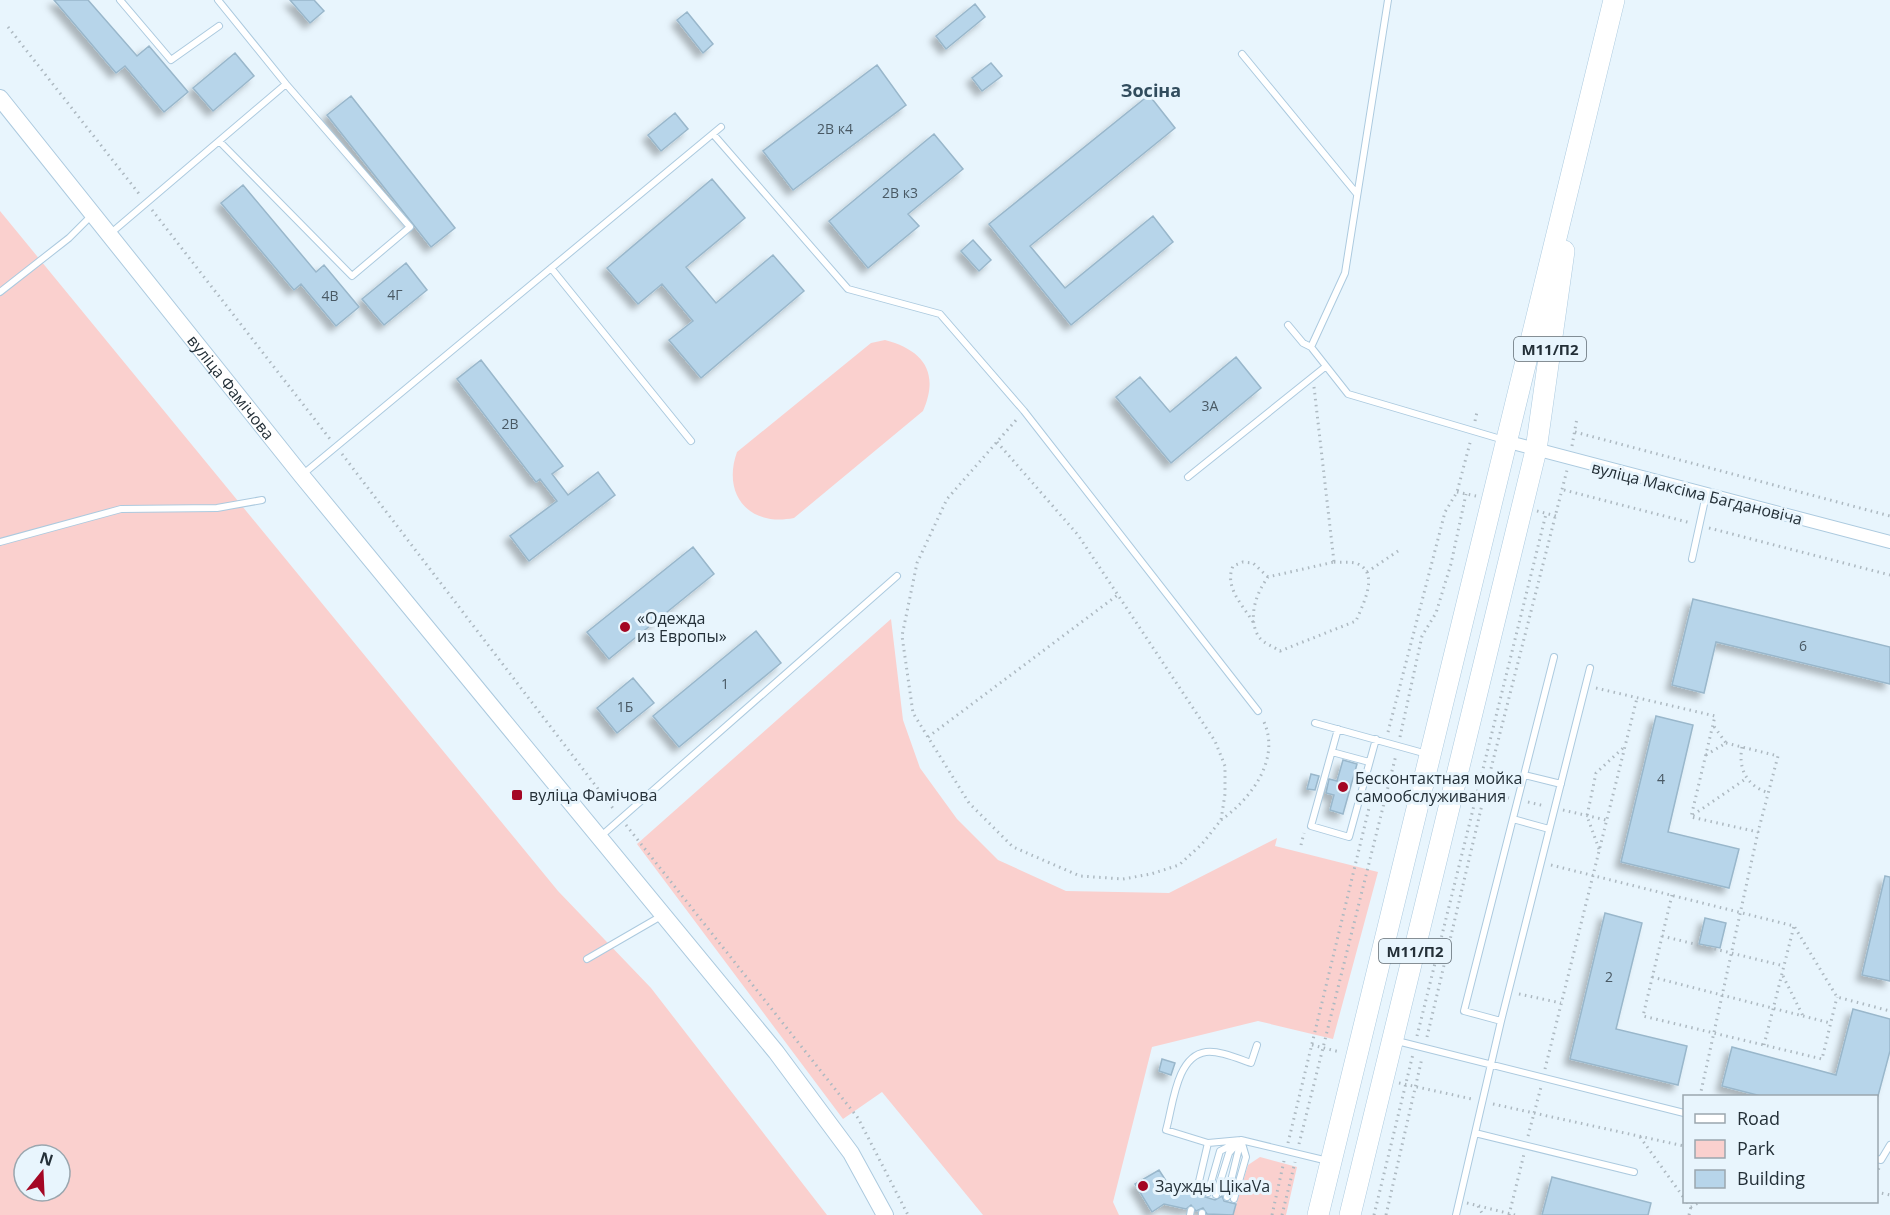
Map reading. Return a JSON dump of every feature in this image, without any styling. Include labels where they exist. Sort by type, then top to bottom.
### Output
[{"type":"highway","name":"М11/П2","points":[[1318,1215],[1614,0]]},
{"type":"highway","name":"М11/П2","points":[[1350,1215],[1536,450],[1564,248],[1567,193]]},
{"type":"main road","name":"вуліца Фамічова","points":[[0,98],[302,476],[776,1052],[851,1153],[885,1215]]},
{"type":"street","name":"вуліца Максіма Багдановіча","points":[[1505,441],[1569,460],[1890,542]]},
{"type":"lane","points":[[120,0],[171,60],[219,26]]},
{"type":"lane","points":[[218,0],[286,84],[410,228],[352,276],[219,141]]},
{"type":"lane","points":[[1311,347],[1345,273],[1388,0]]},
{"type":"lane","points":[[1242,54],[1357,194]]},
{"type":"lane","points":[[108,235],[286,84]]},
{"type":"lane","points":[[302,476],[721,127]]},
{"type":"lane","points":[[713,134],[848,289],[940,314],[1024,411],[1258,711]]},
{"type":"lane","points":[[0,292],[69,238],[92,214]]},
{"type":"lane","points":[[551,268],[691,441]]},
{"type":"lane","points":[[1288,325],[1303,343],[1311,347],[1348,394],[1505,441]]},
{"type":"lane","points":[[1188,477],[1325,367]]},
{"type":"lane","points":[[1692,559],[1706,495]]},
{"type":"lane","points":[[0,542],[122,509],[217,508],[262,500]]},
{"type":"lane","points":[[600,837],[897,576]]},
{"type":"lane","points":[[1501,1021],[1464,1011],[1554,657]]},
{"type":"lane","points":[[1456,1215],[1508,992],[1590,668]]},
{"type":"lane","points":[[1315,723],[1430,754]]},
{"type":"lane","points":[[1338,729],[1311,826],[1348,837],[1376,739]]},
{"type":"lane","points":[[1332,752],[1369,762]]},
{"type":"lane","points":[[1524,774],[1561,784]]},
{"type":"lane","points":[[1513,819],[1549,829]]},
{"type":"lane","points":[[587,959],[664,915]]},
{"type":"lane","points":[[1393,1040],[1683,1113]]},
{"type":"lane","points":[[1257,1045],[1251,1063],[1208,1051],[1194,1055],[1184,1066],[1166,1130],[1208,1143],[1241,1140],[1331,1162]]},
{"type":"lane","points":[[1475,1133],[1634,1172]]},
{"type":"lane","points":[[1208,1193],[1220,1151],[1241,1140]]},
{"type":"lane","points":[[1216,1195],[1228,1153],[1241,1140]]},
{"type":"lane","points":[[1230,1198],[1246,1157],[1241,1140]]},
{"type":"lane","points":[[1197,1190],[1208,1143]]},
{"type":"lane","points":[[1878,1159],[1881,1160],[1890,1145]]},
{"type":"path","points":[[8,27],[336,447],[620,818],[858,1118],[908,1215]]},
{"type":"path","points":[[1313,377],[1334,562]]},
{"type":"path","points":[[1024,411],[948,499],[917,563],[902,636],[913,713],[969,802],[1013,847],[1080,876],[1123,879],[1151,874],[1179,865],[1202,844],[1221,820],[1250,795],[1268,757],[1266,728],[1258,711]]},
{"type":"path","points":[[1385,742],[1444,512],[1457,492],[1477,412]]},
{"type":"path","points":[[1386,1215],[1485,792],[1563,489],[1577,418]]},
{"type":"path","points":[[1575,432],[1890,516]]},
{"type":"path","points":[[997,442],[1078,535],[1215,741],[1226,766],[1221,820]]},
{"type":"path","points":[[1563,489],[1890,575]]},
{"type":"path","points":[[1282,1215],[1398,746],[1422,636],[1437,613],[1451,564],[1466,494]]},
{"type":"path","points":[[1374,1215],[1546,514]]},
{"type":"path","points":[[1367,572],[1401,549]]},
{"type":"path","points":[[1254,623],[1259,589],[1268,577],[1334,562],[1358,564],[1367,572],[1369,579],[1366,598],[1356,621],[1280,651],[1260,638],[1254,623],[1230,585],[1229,575],[1233,566],[1243,562],[1253,563],[1268,577]]},
{"type":"path","points":[[928,737],[1119,594]]},
{"type":"path","points":[[1586,686],[1714,716],[1691,816]]},
{"type":"path","points":[[1509,1214],[1637,698]]},
{"type":"path","points":[[1700,1095],[1758,832],[1778,756],[1726,743],[1713,725]]},
{"type":"path","points":[[1706,755],[1726,743]]},
{"type":"path","points":[[1599,850],[1587,816],[1596,773],[1625,747]]},
{"type":"path","points":[[1742,747],[1740,761],[1747,778],[1753,786],[1769,792]]},
{"type":"path","points":[[1691,816],[1747,778]]},
{"type":"path","points":[[1272,1215],[1371,800]]},
{"type":"path","points":[[1691,816],[1758,832]]},
{"type":"path","points":[[1541,863],[1794,926],[1837,997],[1890,1011]]},
{"type":"path","points":[[1672,895],[1643,1016],[1822,1059],[1837,997]]},
{"type":"path","points":[[1764,1046],[1794,926]]},
{"type":"path","points":[[1662,936],[1784,966]]},
{"type":"path","points":[[1782,975],[1803,1016]]},
{"type":"path","points":[[1652,977],[1831,1023]]},
{"type":"path","points":[[1508,992],[1561,1003]]},
{"type":"path","points":[[1639,1136],[1683,1196]]},
{"type":"path","points":[[1460,1201],[1515,1215]]},
{"type":"path","points":[[1688,1203],[1691,1207]]},
{"type":"path","points":[[1689,1215],[1692,1203]]},
{"type":"path","points":[[1691,1207],[1698,1203]]},
{"type":"path","points":[[1478,1206],[1483,1215]]},
{"type":"green space","points":[[0,211],[558,891],[651,988],[827,1215],[0,1215]]},
{"type":"green space","points":[[885,340],[909,350],[925,365],[930,385],[923,411],[794,518],[764,517],[752,512],[736,494],[733,467],[737,452],[871,343]]},
{"type":"green space","points":[[891,619],[903,720],[920,768],[957,819],[998,860],[1066,891],[1169,893],[1277,838],[1275,846],[1378,872],[1333,1039],[1258,1021],[1152,1047],[1113,1202],[1119,1215],[983,1215],[882,1092],[843,1119],[637,844]]},
{"type":"green space","points":[[1260,1157],[1297,1167],[1286,1215],[1233,1215],[1248,1165]]},
{"type":"building","points":[[54,0],[88,0],[137,56],[149,46],[188,92],[164,112],[125,66],[116,73]]},
{"type":"building","points":[[290,0],[314,0],[324,11],[310,23]]},
{"type":"building","points":[[975,4],[985,17],[946,49],[936,36]]},
{"type":"building","points":[[687,12],[713,44],[703,53],[677,20]]},
{"type":"building","points":[[235,53],[254,76],[213,111],[193,88]]},
{"type":"building","points":[[991,63],[1002,76],[982,91],[972,78]]},
{"type":"building","points":[[877,65],[906,105],[793,190],[763,151]]},
{"type":"building","points":[[1149,95],[1175,128],[1030,246],[1065,288],[1153,216],[1173,242],[1071,325],[989,224]]},
{"type":"building","points":[[351,96],[455,228],[431,247],[327,115]]},
{"type":"building","points":[[675,113],[688,129],[661,151],[648,135]]},
{"type":"building","points":[[934,134],[963,169],[908,214],[919,226],[868,268],[829,221]]},
{"type":"building","points":[[712,179],[745,218],[686,267],[716,303],[773,255],[804,291],[701,378],[669,340],[693,321],[662,284],[638,304],[607,268]]},
{"type":"building","points":[[243,185],[316,272],[324,265],[359,307],[336,326],[301,284],[294,290],[221,203]]},
{"type":"building","points":[[973,240],[991,260],[979,271],[961,251]]},
{"type":"building","points":[[406,263],[427,290],[384,325],[362,299]]},
{"type":"building","points":[[1236,357],[1261,388],[1171,463],[1116,397],[1140,377],[1170,412]]},
{"type":"building","points":[[481,360],[563,466],[552,474],[568,495],[598,472],[615,495],[529,561],[510,536],[557,501],[540,479],[536,482],[457,379]]},
{"type":"building","points":[[693,547],[714,574],[609,659],[587,632]]},
{"type":"building","points":[[1693,599],[1890,647],[1890,684],[1716,642],[1704,693],[1672,685]]},
{"type":"building","points":[[756,631],[781,663],[679,747],[653,716]]},
{"type":"building","points":[[633,678],[654,703],[617,733],[597,708]]},
{"type":"building","points":[[1656,716],[1693,725],[1668,832],[1739,849],[1729,888],[1621,862]]},
{"type":"building","name":"Бесконтактная мойка самообслуживания","points":[[1343,760],[1357,764],[1343,814],[1330,810],[1334,795],[1326,793],[1329,779],[1337,781]]},
{"type":"building","points":[[1311,774],[1319,776],[1315,790],[1307,789]]},
{"type":"building","points":[[1885,876],[1890,877],[1890,981],[1862,975]]},
{"type":"building","points":[[1605,913],[1642,923],[1616,1029],[1687,1046],[1678,1085],[1570,1059]]},
{"type":"building","points":[[1705,918],[1726,923],[1720,948],[1699,944]]},
{"type":"building","points":[[1853,1009],[1890,1019],[1890,1051],[1878,1096],[1757,1095],[1722,1086],[1732,1047],[1836,1075]]},
{"type":"building","points":[[1162,1059],[1175,1063],[1171,1075],[1159,1071]]},
{"type":"building","points":[[1159,1170],[1168,1184],[1192,1189],[1196,1195],[1203,1192],[1205,1197],[1215,1200],[1222,1196],[1224,1201],[1236,1204],[1233,1215],[1207,1214],[1203,1208],[1196,1211],[1191,1205],[1186,1209],[1164,1204],[1152,1212],[1135,1184]]},
{"type":"building","points":[[1552,1177],[1651,1203],[1648,1215],[1542,1215]]},
{"type":"place","name":"«Одежда из Европы»","points":[[625,627]]},
{"type":"place","name":"Бесконтактная мойка самообслуживания","points":[[1343,787]]},
{"type":"place","name":"вуліца Фамічова","points":[[517,795]]},
{"type":"place","name":"Заужды ЦікаVа","points":[[1143,1186]]},
{"type":"district","name":"Зосіна","points":[[1151,90]]}]
